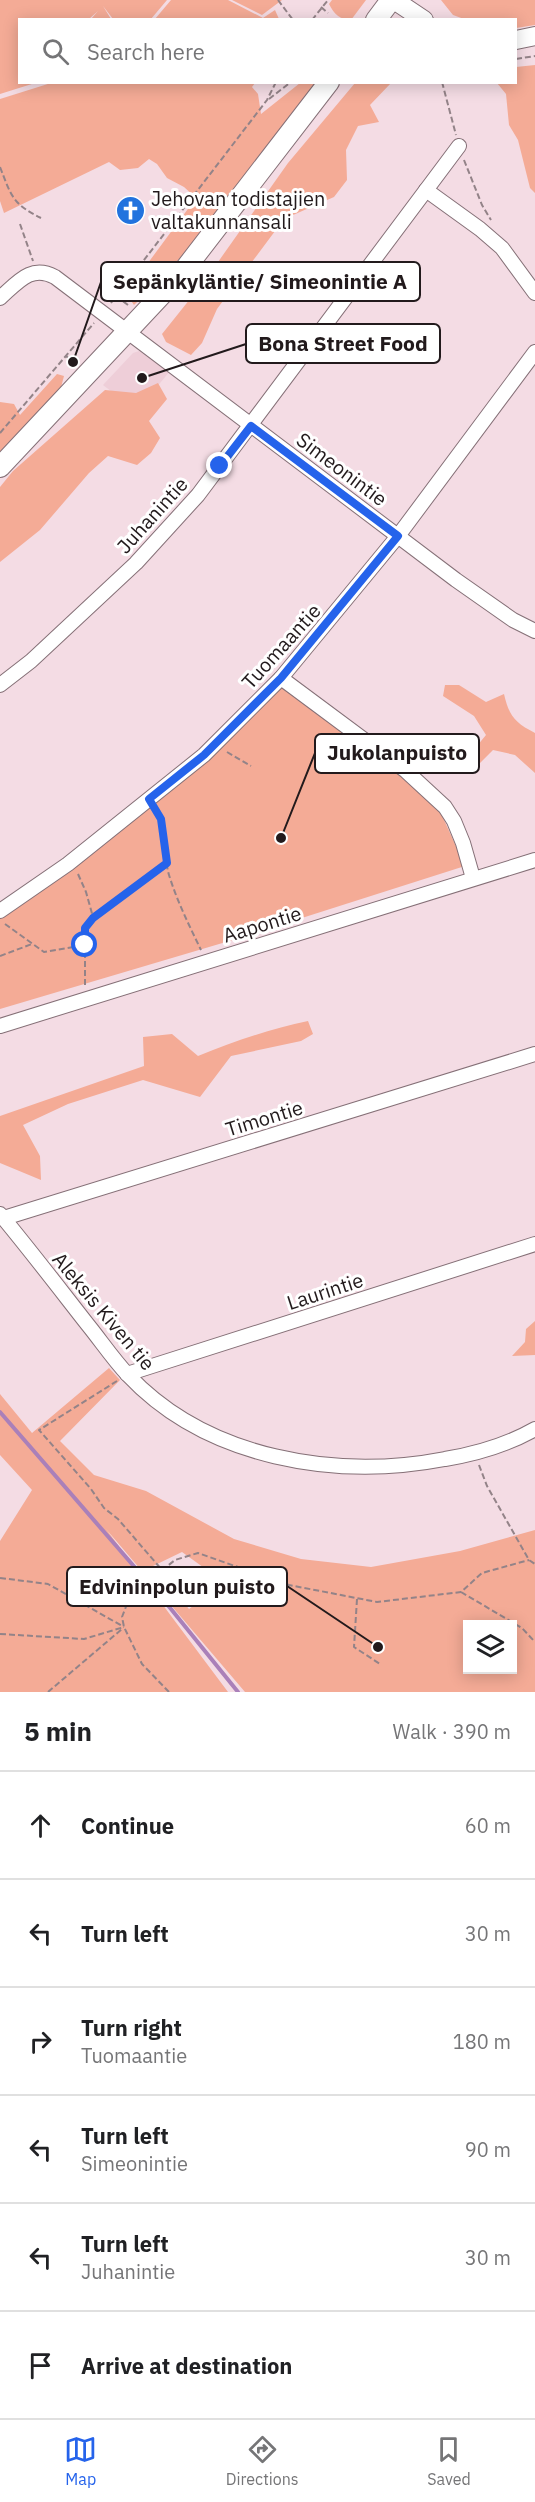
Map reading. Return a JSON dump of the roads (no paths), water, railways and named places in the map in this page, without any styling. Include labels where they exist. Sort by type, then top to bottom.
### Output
[{"type":"main road","points":[[378,18],[393,0]]},
{"type":"main road","points":[[0,467],[189,264],[327,84]]},
{"type":"street","points":[[393,0],[421,18]]},
{"type":"street","points":[[517,40],[535,36]]},
{"type":"street","name":"Juhanintie","points":[[0,685],[26,665],[136,563],[198,495],[459,146]]},
{"type":"street","points":[[426,190],[502,248],[535,293]]},
{"type":"street","name":"Simeonintie","points":[[0,298],[25,276],[36,272],[56,277],[456,580],[513,620],[535,631]]},
{"type":"street","name":"Tuomaantie","points":[[0,911],[72,861],[149,799],[214,745],[281,678],[398,536],[535,352]]},
{"type":"street","points":[[281,678],[406,771],[445,807],[463,843],[473,878]]},
{"type":"street","name":"Aapontie","points":[[0,1026],[535,860]]},
{"type":"street","name":"Timontie","points":[[2,1216],[535,1054]]},
{"type":"street","name":"Aleksis Kiven tie","points":[[2,1216],[127,1374],[148,1393],[206,1431],[261,1452],[324,1466],[362,1468],[395,1467],[474,1454],[501,1445],[535,1429]]},
{"type":"street","name":"Laurintie","points":[[127,1374],[535,1244]]},
{"type":"waterway","points":[[0,1412],[171,1609],[238,1692]]},
{"type":"place","name":"Jehovan todistajien valtakunnansali","points":[[130,210]]},
{"type":"place","name":"Sepänkyläntie/ Simeonintie A","points":[[73,362]]},
{"type":"place","name":"Bona Street Food","points":[[142,378]]},
{"type":"place","name":"Jukolanpuisto","points":[[281,838]]},
{"type":"place","name":"Edvininpolun puisto","points":[[378,1647]]}]
